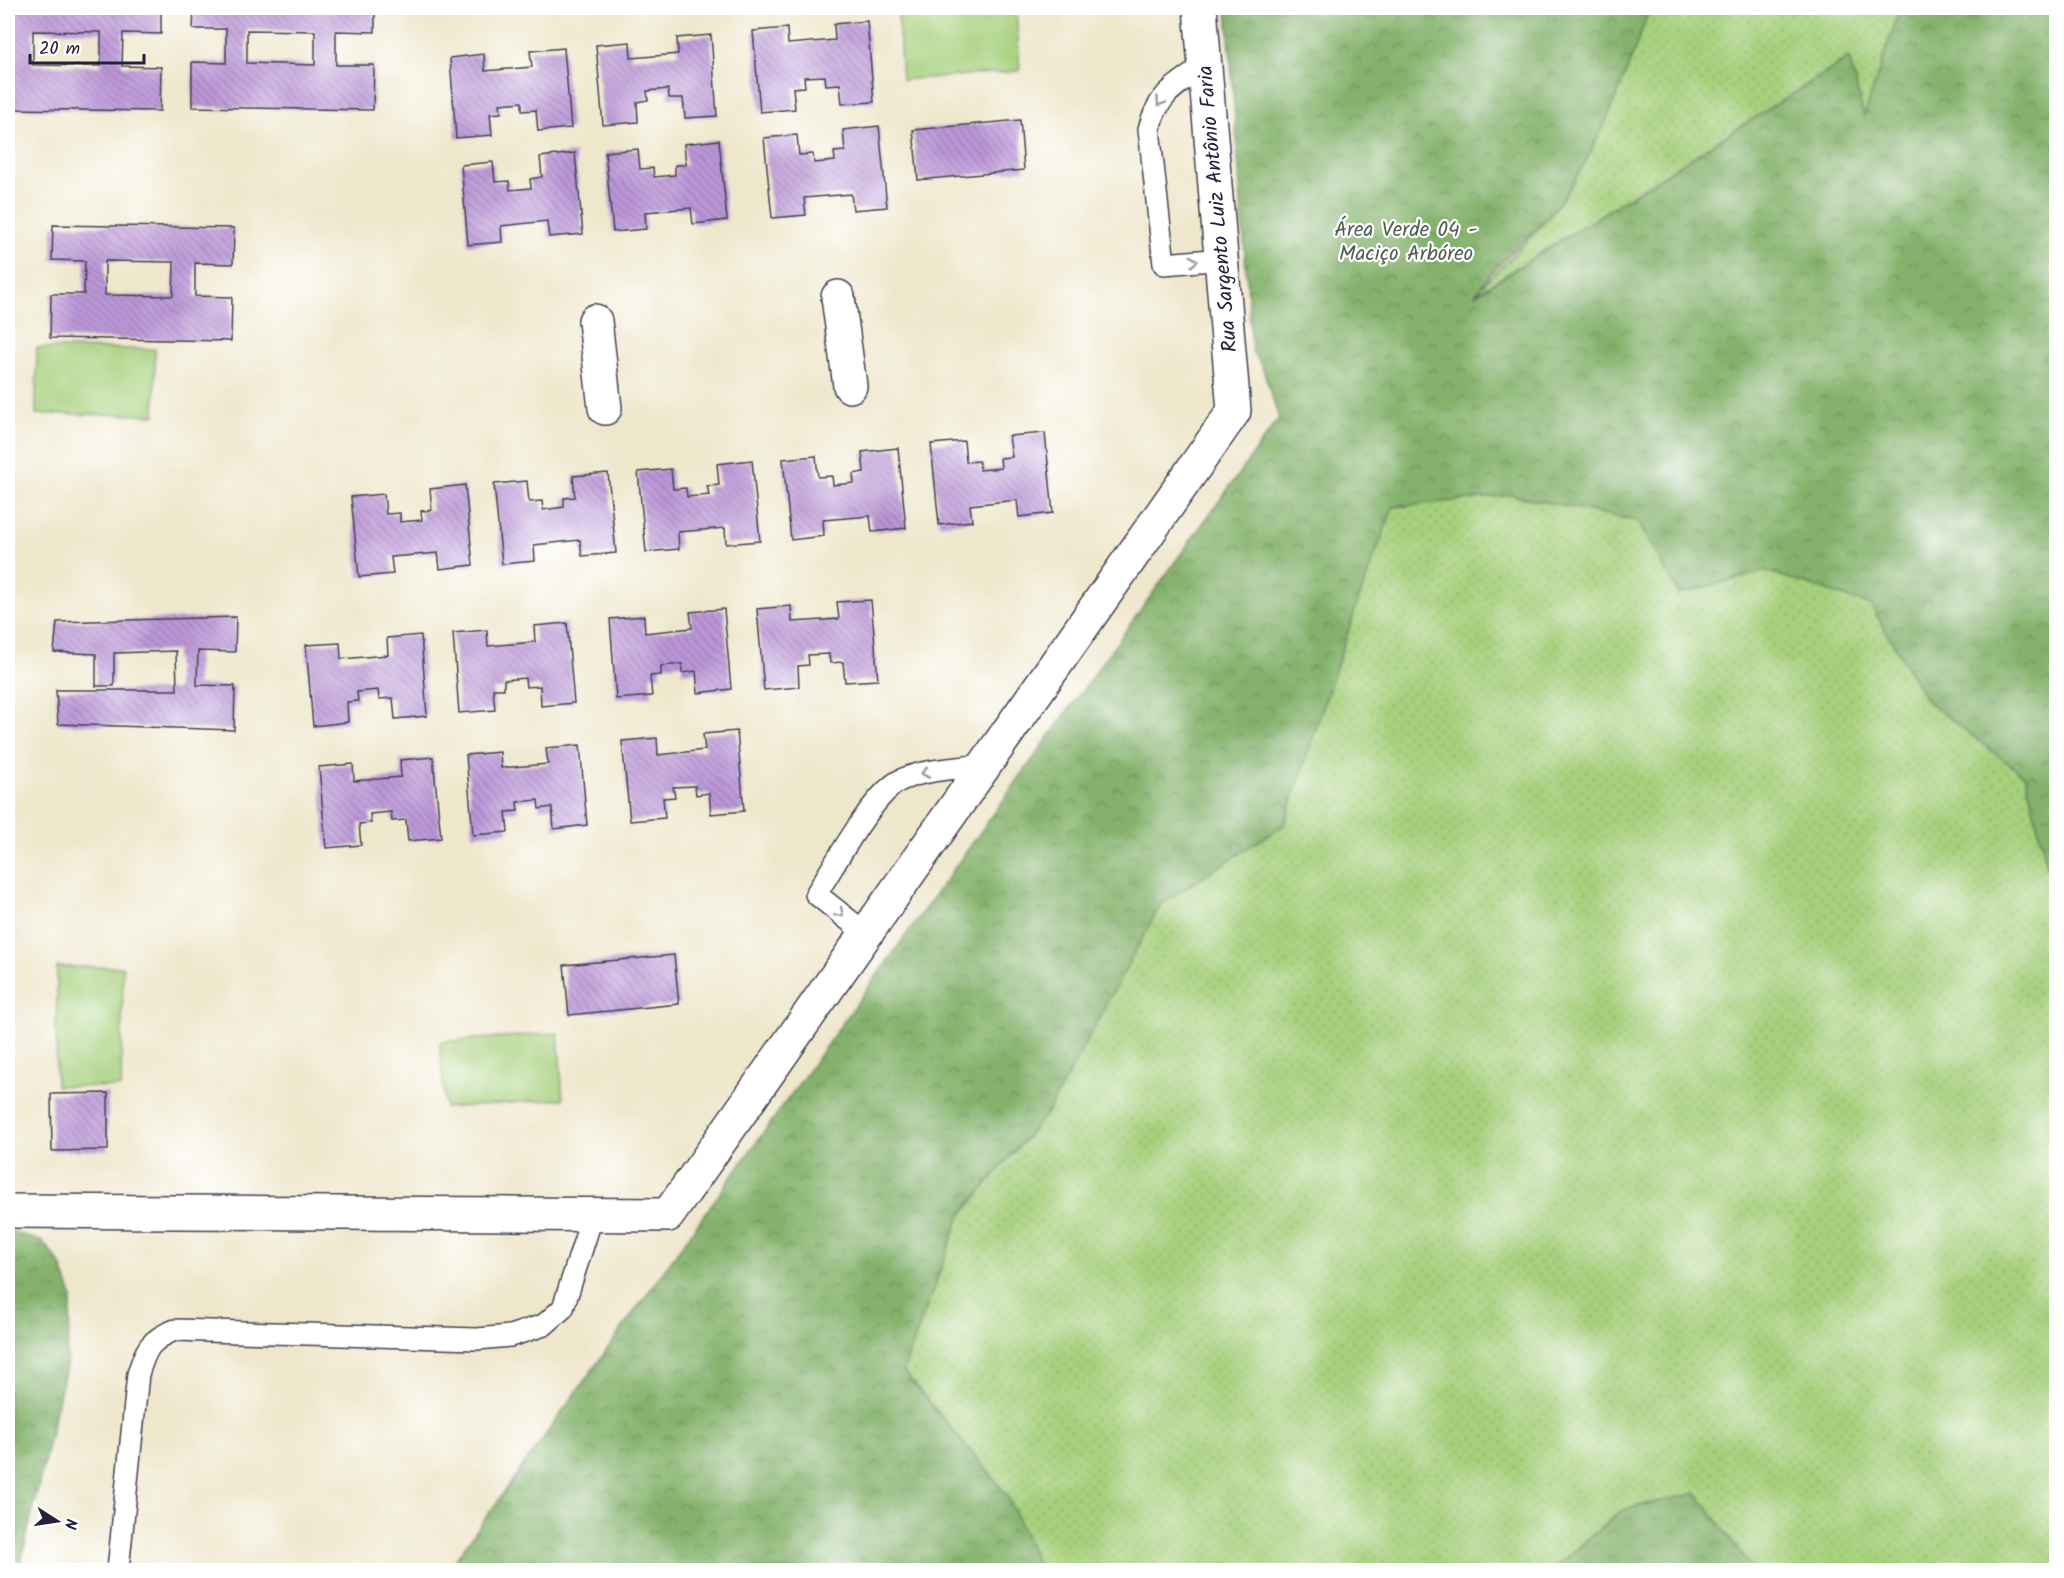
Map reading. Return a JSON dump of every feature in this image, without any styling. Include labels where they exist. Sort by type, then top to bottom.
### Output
[{"type":"street","name":"Rua Sargento Luiz Antônio Faria","points":[[982,765],[1234,411],[1223,259],[1200,8]]},
{"type":"street","points":[[838,297],[850,386]]},
{"type":"street","points":[[595,321],[605,408]]},
{"type":"street","points":[[8,1211],[668,1215],[982,765]]},
{"type":"lane","points":[[1205,66],[1162,98],[1154,112],[1149,129],[1164,264],[1223,259]]},
{"type":"lane","points":[[865,933],[816,894],[880,795],[899,781],[919,773],[982,765]]},
{"type":"lane","points":[[118,1570],[138,1374],[146,1350],[159,1336],[175,1330],[477,1339],[510,1336],[544,1325],[563,1308],[593,1214]]},
{"type":"green space","points":[[1016,8],[1020,71],[902,80],[898,14]]},
{"type":"green space","name":"Área Verde 04 - Maciço Arbóreo","points":[[1227,8],[1650,8],[1610,111],[1571,185],[1556,207],[1493,272],[1475,295],[1849,58],[1864,116],[1900,8],[2056,8],[2056,903],[2026,777],[1926,700],[1871,605],[1766,571],[1679,594],[1638,521],[1512,495],[1393,507],[1359,598],[1284,825],[1161,904],[1049,1110],[960,1216],[903,1371],[1007,1495],[1040,1570],[448,1570],[1279,418],[1262,366],[1252,351]]},
{"type":"green space","points":[[1650,8],[1900,8],[1864,118],[1849,58],[1472,296],[1539,228],[1572,183],[1610,110]]},
{"type":"green space","points":[[37,348],[155,349],[155,415],[36,414]]},
{"type":"green space","points":[[1512,495],[1638,521],[1679,594],[1766,571],[1871,605],[1926,700],[2026,777],[2056,903],[2056,1570],[1753,1570],[1697,1493],[1622,1510],[1555,1567],[1557,1570],[1040,1570],[1007,1495],[903,1371],[960,1216],[1049,1110],[1161,903],[1284,825],[1359,598],[1393,507]]},
{"type":"green space","points":[[57,967],[123,967],[121,1087],[56,1086]]},
{"type":"green space","points":[[558,1033],[563,1099],[445,1108],[440,1042]]},
{"type":"green space","points":[[8,1230],[43,1242],[61,1265],[72,1296],[66,1367],[19,1570],[8,1570]]},
{"type":"green space","points":[[1697,1493],[1753,1570],[1557,1570],[1555,1568],[1622,1510]]},
{"type":"building","points":[[8,8],[161,8],[161,34],[123,33],[122,66],[161,67],[160,111],[8,109],[8,64],[12,64],[13,31],[8,31]],"holes":[[[33,31],[101,32],[101,66],[33,65]]]},
{"type":"building","points":[[194,8],[375,8],[375,32],[336,31],[336,65],[374,65],[373,110],[192,107],[192,62],[226,63],[226,29],[193,29]],"holes":[[[247,30],[315,31],[315,65],[247,63]]]},
{"type":"building","points":[[867,21],[874,102],[842,104],[840,84],[826,85],[825,76],[804,77],[805,87],[793,88],[795,109],[760,112],[753,31],[787,28],[788,44],[835,40],[834,24]]},
{"type":"building","points":[[711,35],[717,116],[685,118],[683,98],[669,98],[668,89],[647,91],[648,100],[637,102],[638,122],[603,125],[596,45],[630,42],[631,58],[678,54],[677,38]]},
{"type":"building","points":[[564,48],[571,128],[538,131],[536,110],[522,111],[522,102],[500,104],[501,113],[490,114],[492,135],[456,138],[450,58],[484,54],[485,71],[532,67],[530,51]]},
{"type":"building","points":[[1020,120],[1024,170],[918,180],[913,130]]},
{"type":"building","points":[[879,126],[887,207],[853,210],[851,194],[804,198],[806,215],[772,218],[764,138],[797,135],[799,155],[813,154],[814,163],[835,161],[834,152],[845,151],[843,130]]},
{"type":"building","points":[[719,140],[727,220],[693,224],[691,208],[645,212],[646,229],[613,232],[605,152],[638,149],[640,169],[653,168],[654,177],[675,175],[675,165],[686,165],[684,144]]},
{"type":"building","points":[[575,153],[583,234],[549,237],[547,221],[501,226],[502,242],[468,245],[461,165],[493,162],[495,182],[509,181],[510,190],[531,188],[530,179],[542,177],[540,157]]},
{"type":"building","points":[[53,225],[234,228],[233,264],[195,263],[195,296],[232,297],[231,341],[50,338],[51,294],[84,294],[85,261],[52,260]],"holes":[[[105,261],[174,262],[173,296],[105,295]]]},
{"type":"building","points":[[1045,433],[1053,513],[1019,517],[1017,500],[970,505],[972,521],[939,525],[931,444],[964,441],[966,462],[979,461],[980,470],[1001,468],[1000,458],[1012,457],[1009,436]]},
{"type":"building","points":[[898,448],[906,528],[872,532],[870,516],[823,520],[824,536],[791,540],[783,459],[816,456],[818,477],[832,476],[833,485],[854,483],[853,474],[864,472],[862,452]]},
{"type":"building","points":[[752,460],[760,541],[726,544],[725,528],[678,532],[679,549],[646,552],[638,472],[671,469],[673,489],[686,488],[687,497],[709,495],[707,486],[719,485],[717,464]]},
{"type":"building","points":[[608,473],[616,553],[582,556],[580,540],[534,545],[535,561],[502,564],[494,484],[527,481],[529,502],[542,501],[543,510],[564,507],[564,498],[575,497],[573,476]]},
{"type":"building","points":[[465,485],[473,565],[440,569],[438,553],[391,557],[393,574],[359,577],[351,497],[384,494],[386,514],[400,513],[400,522],[422,520],[421,511],[432,510],[430,489]]},
{"type":"building","points":[[871,600],[878,680],[845,682],[843,662],[830,663],[829,654],[808,655],[809,665],[798,666],[799,687],[764,690],[757,609],[791,606],[792,622],[839,619],[837,602]]},
{"type":"building","points":[[724,609],[731,689],[698,693],[696,671],[682,673],[682,664],[661,666],[661,675],[650,676],[652,696],[616,699],[610,619],[644,616],[645,633],[692,628],[690,612]]},
{"type":"building","points":[[236,617],[235,652],[198,651],[197,685],[235,686],[234,730],[58,724],[56,690],[177,690],[176,651],[114,653],[114,686],[96,686],[96,654],[54,652],[57,622]]},
{"type":"building","points":[[567,623],[574,703],[541,706],[540,686],[526,687],[525,678],[504,680],[504,689],[493,689],[495,710],[459,713],[453,633],[487,630],[488,646],[535,642],[534,626]]},
{"type":"building","points":[[421,635],[427,716],[395,719],[393,698],[379,699],[378,690],[357,692],[358,701],[347,702],[348,722],[313,726],[306,645],[340,643],[341,659],[388,655],[387,638]]},
{"type":"building","points":[[737,731],[744,811],[711,814],[709,793],[696,795],[695,786],[673,787],[675,797],[663,798],[665,818],[630,821],[622,741],[657,738],[658,755],[705,750],[703,734]]},
{"type":"building","points":[[580,745],[587,825],[554,829],[552,807],[539,809],[538,800],[517,802],[518,811],[506,812],[508,832],[473,835],[466,755],[500,752],[501,768],[548,764],[546,748]]},
{"type":"building","points":[[433,757],[441,838],[408,841],[406,820],[392,821],[391,812],[370,814],[371,823],[359,824],[361,845],[326,848],[319,767],[353,764],[354,781],[401,777],[400,760]]},
{"type":"building","points":[[674,955],[679,1004],[569,1015],[564,965]]},
{"type":"building","points":[[108,1093],[108,1150],[52,1151],[51,1094]]}]
